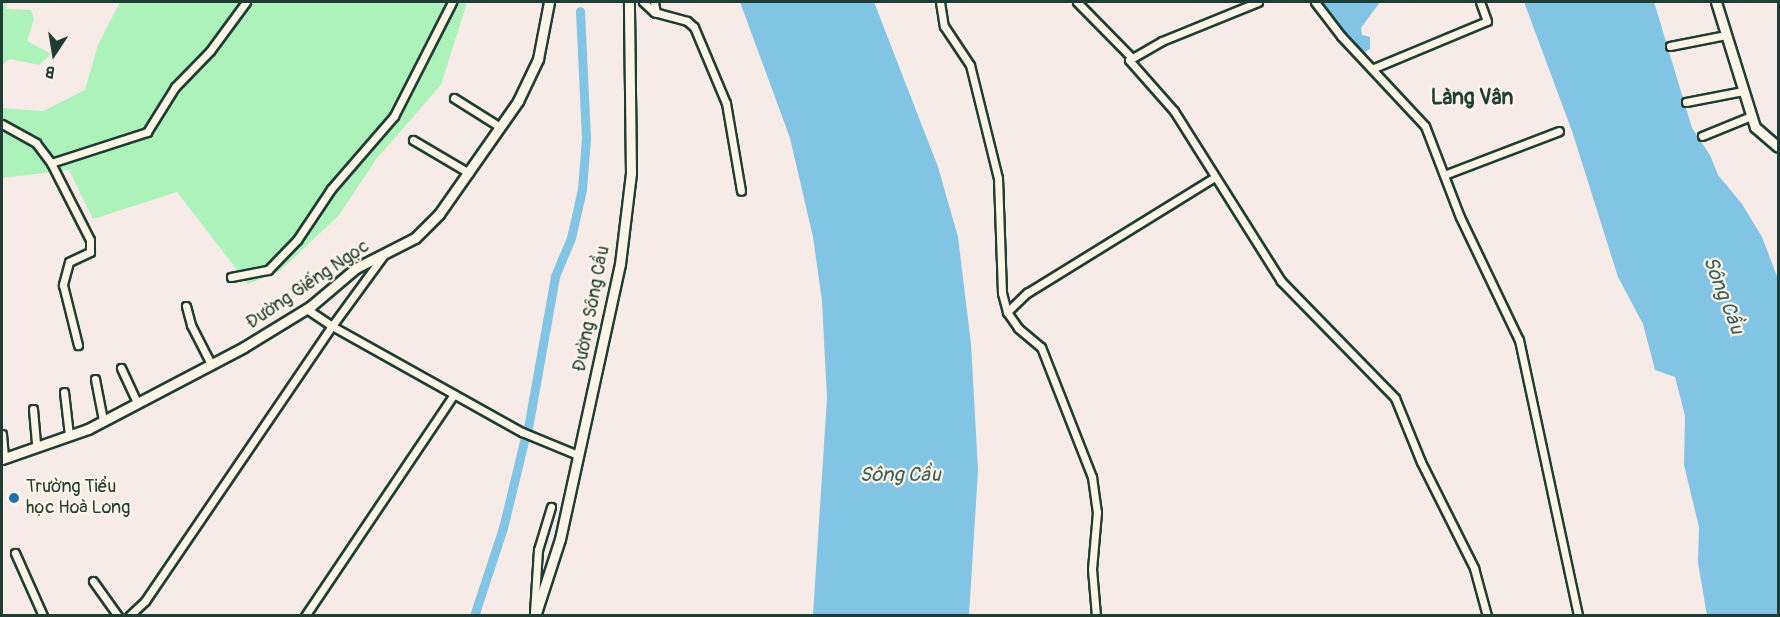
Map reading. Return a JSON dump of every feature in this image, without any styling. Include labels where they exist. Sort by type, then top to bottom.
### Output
[{"type":"main road","name":"Đường Giếng Ngọc","points":[[3,458],[104,420],[211,364],[308,309],[356,268],[415,238],[470,173],[500,127],[538,59],[549,2]]},
{"type":"main road","name":"Đường Sông Cầu","points":[[535,615],[560,539],[620,264],[631,173],[629,2]]},
{"type":"main road","points":[[1716,2],[1751,116],[1762,136],[1779,147]]},
{"type":"street","points":[[51,163],[147,132],[175,87],[224,34],[246,2]]},
{"type":"street","points":[[231,277],[268,270],[297,240],[331,189],[394,116],[452,2]]},
{"type":"street","points":[[643,2],[657,13],[691,22],[709,57],[726,103],[741,191]]},
{"type":"street","points":[[654,2],[657,13]]},
{"type":"street","points":[[940,2],[944,26],[970,65],[998,178],[1002,293],[1007,312],[1018,328],[1041,347],[1092,477],[1097,512],[1092,569],[1096,615]]},
{"type":"street","points":[[1077,2],[1132,58]]},
{"type":"street","points":[[1258,2],[1162,41],[1129,60],[1174,111],[1281,281],[1395,398],[1421,462],[1474,568],[1486,615]]},
{"type":"street","points":[[1315,2],[1341,36],[1374,68],[1425,126],[1444,175],[1519,340],[1578,615]]},
{"type":"street","points":[[1374,68],[1487,21],[1480,2]]},
{"type":"street","points":[[1670,46],[1726,35]]},
{"type":"street","points":[[1686,102],[1743,91]]},
{"type":"street","points":[[454,98],[500,127]]},
{"type":"street","points":[[1702,136],[1751,116]]},
{"type":"street","points":[[2,123],[32,139],[51,163],[90,240],[90,252],[69,262],[63,285],[78,345]]},
{"type":"street","points":[[1444,175],[1559,131]]},
{"type":"street","points":[[414,140],[470,173]]},
{"type":"street","points":[[1007,312],[1027,293],[1215,177]]},
{"type":"street","points":[[129,615],[145,601],[332,326],[384,254]]},
{"type":"street","points":[[186,306],[191,325],[211,364]]},
{"type":"street","points":[[308,309],[332,326],[522,432],[578,455]]},
{"type":"street","points":[[121,368],[137,402]]},
{"type":"street","points":[[94,380],[104,420]]},
{"type":"street","points":[[64,392],[69,435]]},
{"type":"street","points":[[305,615],[454,394]]},
{"type":"street","points":[[33,409],[36,447]]},
{"type":"street","points":[[2,434],[3,458]]},
{"type":"street","points":[[535,615],[538,550],[551,507]]},
{"type":"street","points":[[15,554],[43,615]]},
{"type":"street","points":[[93,581],[118,615]]},
{"type":"green space","points":[[2,2],[7,2],[6,9],[31,10],[34,19],[27,41],[51,54],[39,65],[10,59],[2,65]]},
{"type":"green space","points":[[120,2],[467,2],[441,85],[377,158],[339,215],[281,270],[248,284],[177,192],[93,219],[69,170],[2,178],[2,108],[43,111],[85,90],[98,45]]},
{"type":"water","name":"Sông Cầu","points":[[740,2],[874,2],[938,167],[958,237],[971,344],[978,470],[969,615],[813,615],[827,398],[822,301],[813,237],[790,138]]},
{"type":"water","points":[[1321,2],[1380,2],[1361,28],[1362,35],[1370,37],[1370,49],[1365,52],[1356,47]]},
{"type":"water","name":"Sông Cầu","points":[[1524,2],[1654,2],[1692,128],[1710,155],[1718,175],[1742,204],[1762,237],[1778,279],[1778,615],[1707,615],[1698,563],[1699,527],[1684,465],[1685,416],[1675,377],[1655,370],[1643,324],[1618,277],[1572,131]]},
{"type":"waterway","points":[[528,428],[555,276],[571,238],[582,189],[586,138],[580,11]]},
{"type":"waterway","points":[[474,616],[503,528],[524,441]]},
{"type":"place","name":"Trường Tiểu học Hoà Long","points":[[14,498]]},
{"type":"district","name":"Làng Vân","points":[[1472,98]]}]
